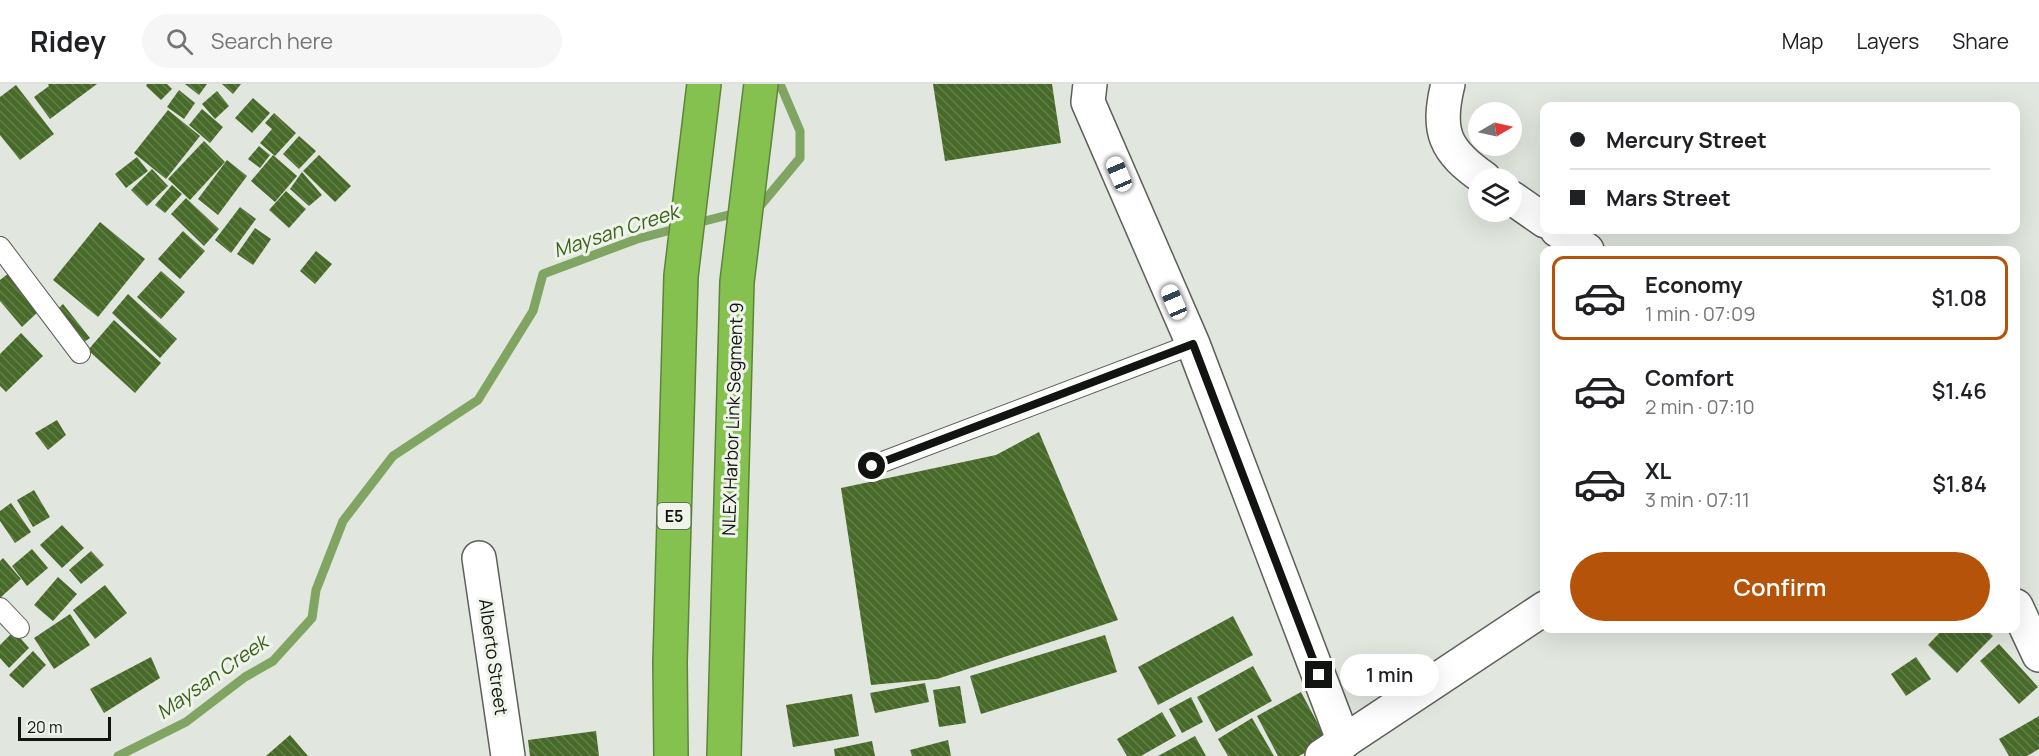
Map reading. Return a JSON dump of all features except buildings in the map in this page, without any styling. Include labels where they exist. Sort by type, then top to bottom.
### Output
[{"type":"highway","name":"E5","points":[[671,756],[670,662],[681,276],[704,84]]},
{"type":"highway","name":"NLEX Harbor Link Segment 9","points":[[724,756],[737,282],[761,84]]},
{"type":"street","points":[[1090,84],[1088,102],[1193,344],[1333,749],[1540,611]]},
{"type":"street","points":[[1448,84],[1442,120],[1450,148],[1458,160],[1470,168]]},
{"type":"street","points":[[1522,205],[1540,218]]},
{"type":"street","points":[[1563,234],[1581,246]]},
{"type":"street","name":"Alberto Street","points":[[479,558],[508,756]]},
{"type":"street","points":[[2020,615],[2039,655]]},
{"type":"lane","points":[[0,247],[80,353]]},
{"type":"lane","points":[[872,466],[1193,344]]},
{"type":"lane","points":[[0,608],[19,628]]},
{"type":"waterway","name":"Maysan Creek","points":[[753,208],[760,206],[800,158],[800,131],[780,84]]},
{"type":"waterway","name":"Maysan Creek","points":[[693,224],[740,212]]},
{"type":"waterway","name":"Maysan Creek","points":[[118,756],[186,722],[245,677],[273,661],[312,618],[316,590],[343,521],[393,456],[478,400],[533,311],[543,274],[637,239],[679,228]]},
{"type":"route","points":[[872,466],[1193,344],[1319,675]]}]
